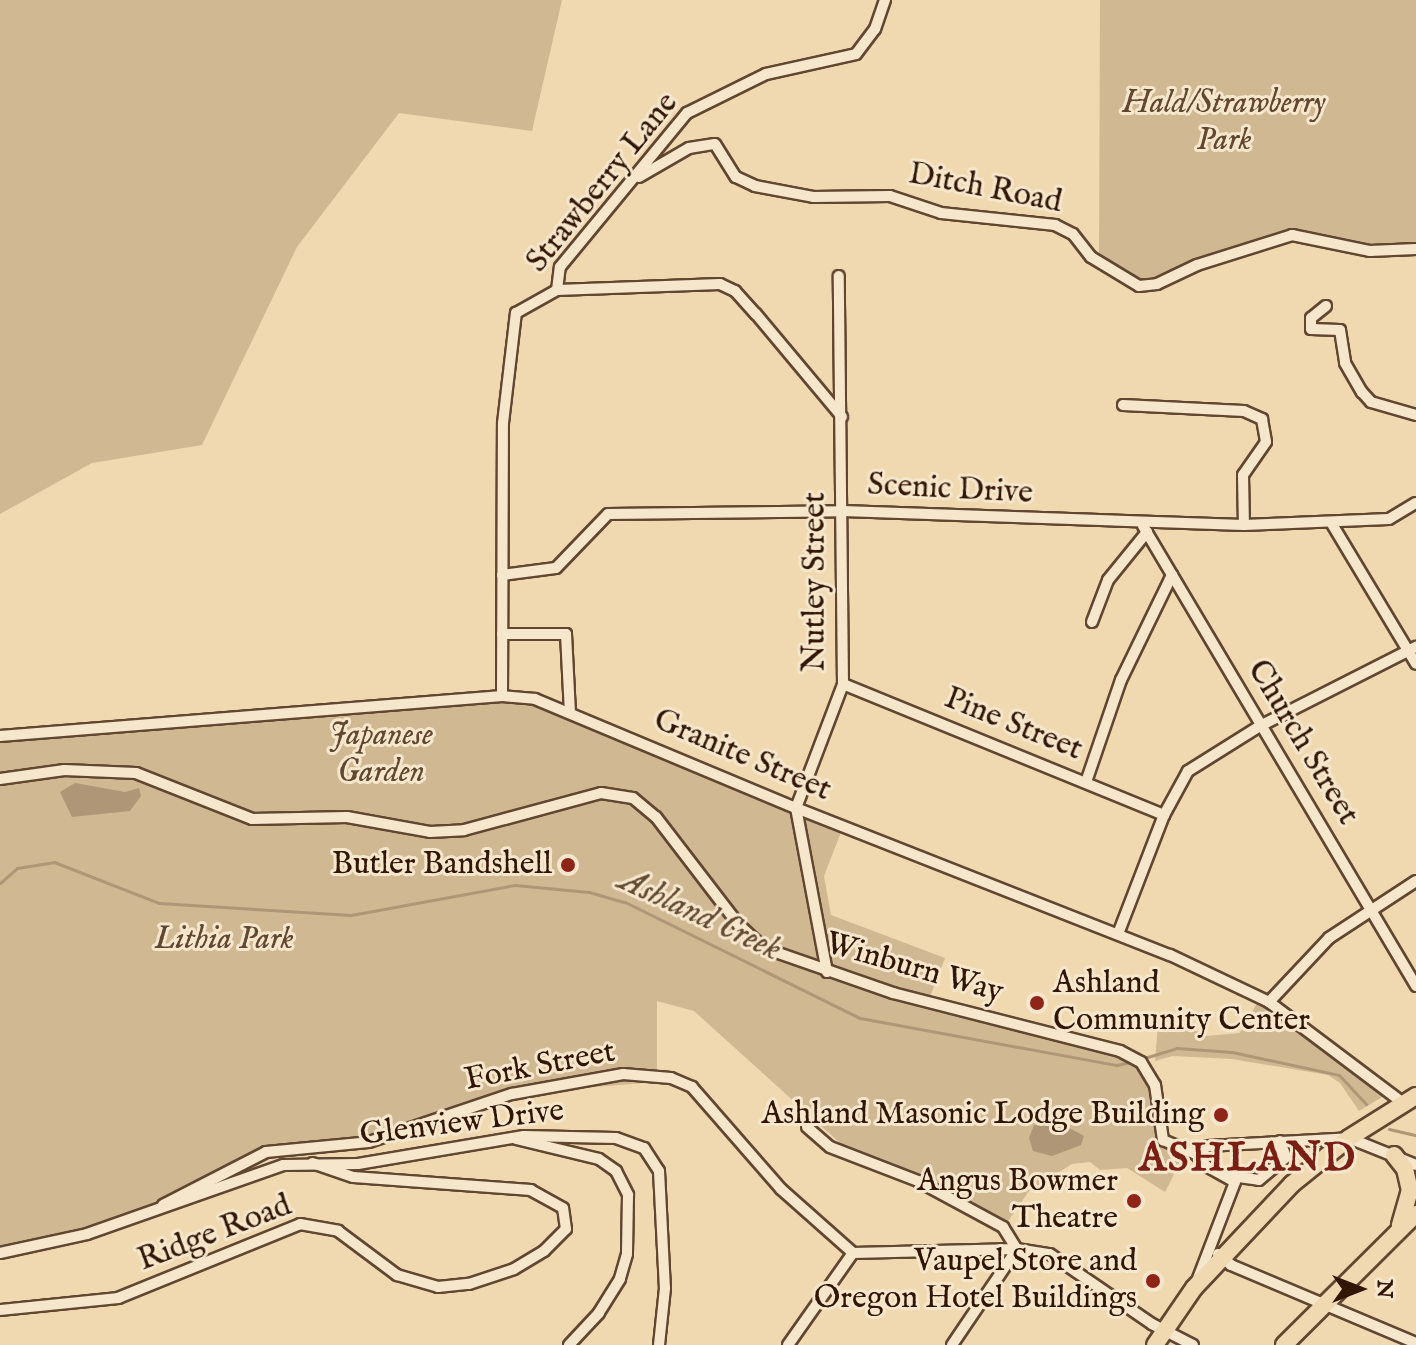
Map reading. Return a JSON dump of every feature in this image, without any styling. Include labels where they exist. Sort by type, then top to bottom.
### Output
[{"type":"main road","points":[[1160,1338],[1194,1288],[1292,1184],[1369,1123],[1410,1100]]},
{"type":"main road","points":[[1394,1155],[1405,1169],[1410,1190],[1398,1231]]},
{"type":"main road","points":[[1284,1345],[1416,1214]]},
{"type":"street","name":"Strawberry Lane","points":[[502,696],[503,423],[514,322],[527,304],[557,290],[560,267],[639,177],[678,122],[697,107],[766,74],[862,51],[885,0]]},
{"type":"street","name":"Ditch Road","points":[[639,177],[689,148],[715,144],[736,177],[755,186],[813,197],[890,196],[941,213],[1064,228],[1091,257],[1139,286],[1157,284],[1197,265],[1292,235],[1370,251],[1416,249]]},
{"type":"street","name":"Nutley Street","points":[[796,808],[843,684],[839,276]]},
{"type":"street","points":[[557,290],[728,287],[842,417]]},
{"type":"street","points":[[1326,306],[1311,318],[1311,329],[1340,330],[1345,363],[1362,392],[1371,402],[1416,415]]},
{"type":"street","points":[[1123,405],[1258,415],[1267,434],[1243,475],[1244,525]]},
{"type":"street","points":[[1403,514],[1416,503]]},
{"type":"street","name":"Scenic Drive","points":[[502,575],[556,568],[608,514],[843,511],[1145,529],[1332,524],[1403,514],[1416,516]]},
{"type":"street","points":[[1332,524],[1412,649],[1416,664]]},
{"type":"street","points":[[1092,622],[1108,580],[1145,529]]},
{"type":"street","name":"Church Street","points":[[1145,529],[1416,986]]},
{"type":"street","points":[[1086,782],[1121,680],[1172,575]]},
{"type":"street","points":[[502,634],[566,634],[570,712]]},
{"type":"street","points":[[1118,934],[1164,815],[1188,771],[1260,726],[1412,649]]},
{"type":"street","name":"Pine Street","points":[[843,684],[1164,815]]},
{"type":"street","name":"Granite Street","points":[[0,736],[502,696],[525,697],[570,712],[796,808],[1118,934],[1269,1002],[1410,1100]]},
{"type":"street","name":"Winburn Way","points":[[0,779],[64,770],[124,772],[160,780],[252,819],[347,817],[430,832],[464,830],[601,793],[621,794],[656,817],[757,943],[827,972],[1131,1055],[1148,1071],[1155,1085],[1163,1140],[1196,1154],[1206,1166],[1231,1176]]},
{"type":"street","points":[[796,808],[827,972]]},
{"type":"street","points":[[1269,1002],[1329,938],[1416,881]]},
{"type":"street","name":"Fork Street","points":[[163,1205],[237,1164],[281,1148],[369,1142],[498,1098],[602,1075],[659,1076],[684,1082],[701,1094],[781,1189],[853,1253]]},
{"type":"street","points":[[807,1127],[830,1147],[918,1181],[1003,1227],[1017,1249]]},
{"type":"street","name":"Glenview Drive","points":[[0,1253],[87,1234],[163,1205],[194,1200],[271,1168],[312,1163],[378,1162],[542,1134],[616,1138],[644,1148],[653,1157],[661,1192],[665,1288],[659,1345]]},
{"type":"street","points":[[512,1138],[599,1159],[616,1171],[628,1195],[627,1254],[620,1279],[599,1313],[569,1345]]},
{"type":"street","points":[[1196,1154],[1208,1146],[1349,1138],[1416,1165]]},
{"type":"street","points":[[1231,1176],[1259,1180],[1286,1157],[1280,1141]]},
{"type":"street","name":"Ridge Road","points":[[0,1310],[118,1298],[300,1224],[338,1231],[397,1275],[438,1287],[469,1284],[514,1269],[544,1251],[566,1229],[563,1208],[531,1190],[353,1177],[312,1163]]},
{"type":"street","points":[[1194,1288],[1235,1185],[1231,1176]]},
{"type":"street","points":[[1213,1236],[1222,1258],[1323,1305],[1416,1343]]},
{"type":"street","points":[[952,1345],[1017,1249]]},
{"type":"street","points":[[788,1345],[853,1253],[1017,1249],[1050,1254],[1160,1338],[1193,1345]]},
{"type":"green space","points":[[0,0],[562,0],[532,131],[399,113],[297,247],[202,445],[92,463],[0,514]]},
{"type":"green space","name":"Hald/Strawberry Park","points":[[1100,0],[1416,0],[1416,244],[1371,247],[1293,230],[1190,262],[1149,283],[1117,269],[1099,253]]},
{"type":"green space","name":"Lithia Park","points":[[514,696],[843,827],[824,876],[831,915],[945,958],[928,1002],[1120,1051],[1152,1077],[1159,1130],[1184,1155],[1165,1192],[1127,1168],[1100,1170],[1090,1162],[1072,1164],[1029,1191],[999,1234],[850,1152],[694,1011],[657,1001],[657,1082],[557,1090],[467,1111],[353,1150],[273,1155],[252,1161],[154,1217],[0,1253],[0,736]]},
{"type":"green space","points":[[1257,1003],[1384,1096],[1359,1111],[1340,1083],[1328,1075],[1232,1059],[1172,1056],[1155,1061],[1159,1012],[1206,1036],[1240,1033]]},
{"type":"shaded area","points":[[75,783],[125,792],[139,788],[141,796],[130,811],[72,817],[60,792]]},
{"type":"shaded area","points":[[1058,1122],[1084,1136],[1081,1145],[1052,1156],[1033,1151],[1029,1138],[1034,1125]]},
{"type":"waterway","name":"Ashland Creek","points":[[0,883],[17,868],[54,862],[159,903],[351,915],[515,885],[589,892],[625,902],[860,1018],[1117,1065],[1134,1061]]},
{"type":"waterway","name":"Ashland Creek","points":[[1141,1059],[1177,1048],[1232,1052],[1339,1075],[1366,1104]]},
{"type":"waterway","name":"Ashland Creek","points":[[1389,1129],[1416,1135]]},
{"type":"place","name":"Butler Bandshell","points":[[568,865]]},
{"type":"place","name":"Ashland Community Center","points":[[1037,1003]]},
{"type":"place","name":"Ashland Masonic Lodge Building","points":[[1221,1115]]},
{"type":"place","name":"Angus Bowmer Theatre","points":[[1134,1201]]},
{"type":"place","name":"Vaupel Store and Oregon Hotel Buildings","points":[[1153,1281]]},
{"type":"district","name":"ASHLAND","points":[[1248,1160]]},
{"type":"park label","name":"Japanese Garden","points":[[381,756]]}]
